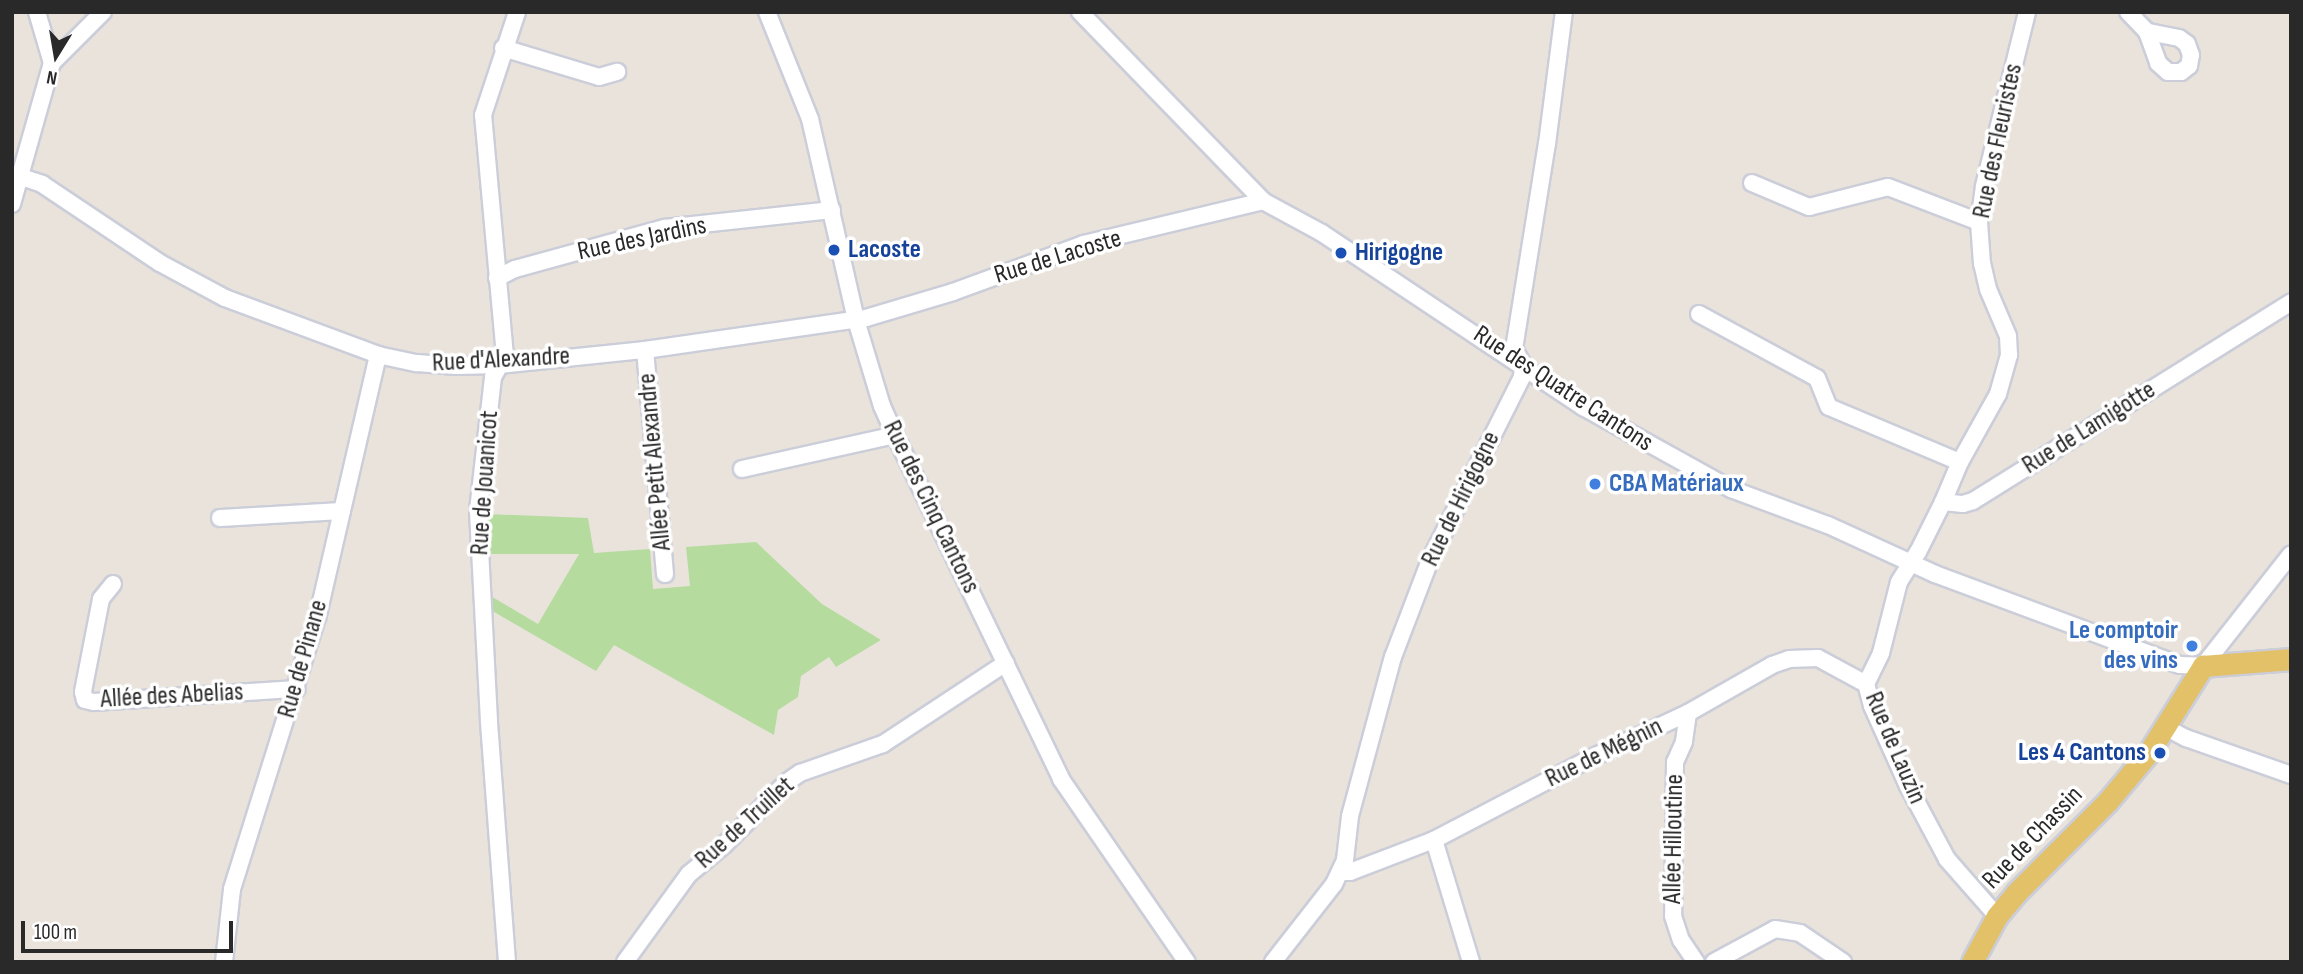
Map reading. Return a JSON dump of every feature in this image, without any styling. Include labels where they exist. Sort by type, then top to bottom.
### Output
[{"type":"main road","points":[[2203,666],[2291,659]]},
{"type":"main road","name":"Rue de Chassin","points":[[1972,962],[1997,916],[2046,860],[2108,801],[2165,727],[2203,666]]},
{"type":"street","points":[[37,12],[51,63]]},
{"type":"street","points":[[12,204],[17,175],[51,63],[103,12]]},
{"type":"street","name":"Rue de Jouanicot","points":[[508,962],[478,511],[493,377],[505,356],[483,115],[517,12]]},
{"type":"street","name":"Rue des Cinq Cantons","points":[[767,12],[810,119],[856,320],[882,406],[1061,779],[1188,962]]},
{"type":"street","name":"Rue des Quatre Cantons","points":[[1080,12],[1263,201],[1322,233],[1583,407],[1731,489],[1828,525],[1911,564],[2180,666],[2203,666]]},
{"type":"street","name":"Rue de Hirigogne","points":[[1273,962],[1334,884],[1340,872],[1345,860],[1350,816],[1393,657],[1430,560],[1522,377],[1522,365],[1514,349],[1547,144],[1564,12]]},
{"type":"street","name":"Rue des Fleuristes","points":[[1943,502],[1960,462],[1998,394],[2009,355],[2008,336],[1988,289],[1982,264],[1979,222],[1984,186],[2027,12]]},
{"type":"street","points":[[2128,12],[2147,32]]},
{"type":"street","points":[[503,48],[599,77],[617,72]]},
{"type":"street","name":"Rue d'Alexandre","points":[[17,175],[42,184],[160,263],[225,298],[378,355],[416,363],[499,365],[645,350],[856,320]]},
{"type":"street","points":[[1752,183],[1809,207],[1888,187],[1979,222]]},
{"type":"street","name":"Rue de Lacoste","points":[[856,320],[953,292],[1084,244],[1263,201]]},
{"type":"street","name":"Rue des Jardins","points":[[497,278],[515,270],[664,228],[832,210]]},
{"type":"street","name":"Rue de Lamigotte","points":[[1943,502],[1963,504],[1973,501],[2291,302]]},
{"type":"street","points":[[1699,314],[1817,378],[1829,407],[1960,462]]},
{"type":"street","name":"Allée Petit Alexandre","points":[[645,350],[665,574]]},
{"type":"street","name":"Rue de Pinane","points":[[224,962],[232,889],[297,689],[378,355]]},
{"type":"street","points":[[742,469],[895,435]]},
{"type":"street","points":[[1911,564],[1943,502]]},
{"type":"street","points":[[220,518],[342,511]]},
{"type":"street","name":"Rue de Chassin","points":[[2203,666],[2288,561]]},
{"type":"street","name":"Rue de Lauzin","points":[[1911,564],[1899,582],[1881,653],[1866,684],[1881,728],[1927,823],[1959,874],[1997,916]]},
{"type":"street","name":"Allée des Abelias","points":[[113,584],[101,599],[83,692],[85,700],[94,702],[297,689]]},
{"type":"street","name":"Rue de Mégnin","points":[[1340,872],[1350,872],[1434,840],[1589,759],[1688,713],[1772,665],[1789,659],[1818,658],[1866,684]]},
{"type":"street","name":"Rue de Truillet","points":[[625,962],[689,874],[724,845],[787,782],[800,773],[883,744],[1006,663]]},
{"type":"street","name":"Allée Hilloutine","points":[[1688,713],[1684,742],[1675,762],[1673,916],[1681,940],[1696,962]]},
{"type":"street","points":[[2165,727],[2186,738],[2291,775]]},
{"type":"street","points":[[1434,840],[1471,962]]},
{"type":"street","points":[[1714,962],[1775,929],[1800,933],[1843,962]]},
{"type":"green space","points":[[487,514],[588,518],[594,553],[650,549],[653,589],[690,586],[686,547],[756,542],[822,604],[881,640],[836,667],[829,657],[801,676],[798,697],[778,710],[774,735],[614,645],[596,671],[489,609],[489,595],[538,624],[579,554],[488,554]]},
{"type":"place","name":"Lacoste","points":[[834,250]]},
{"type":"place","name":"Hirigogne","points":[[1341,253]]},
{"type":"place","name":"CBA Matériaux","points":[[1595,484]]},
{"type":"place","name":"Le comptoir des vins","points":[[2192,646]]},
{"type":"place","name":"Les 4 Cantons","points":[[2160,753]]}]
